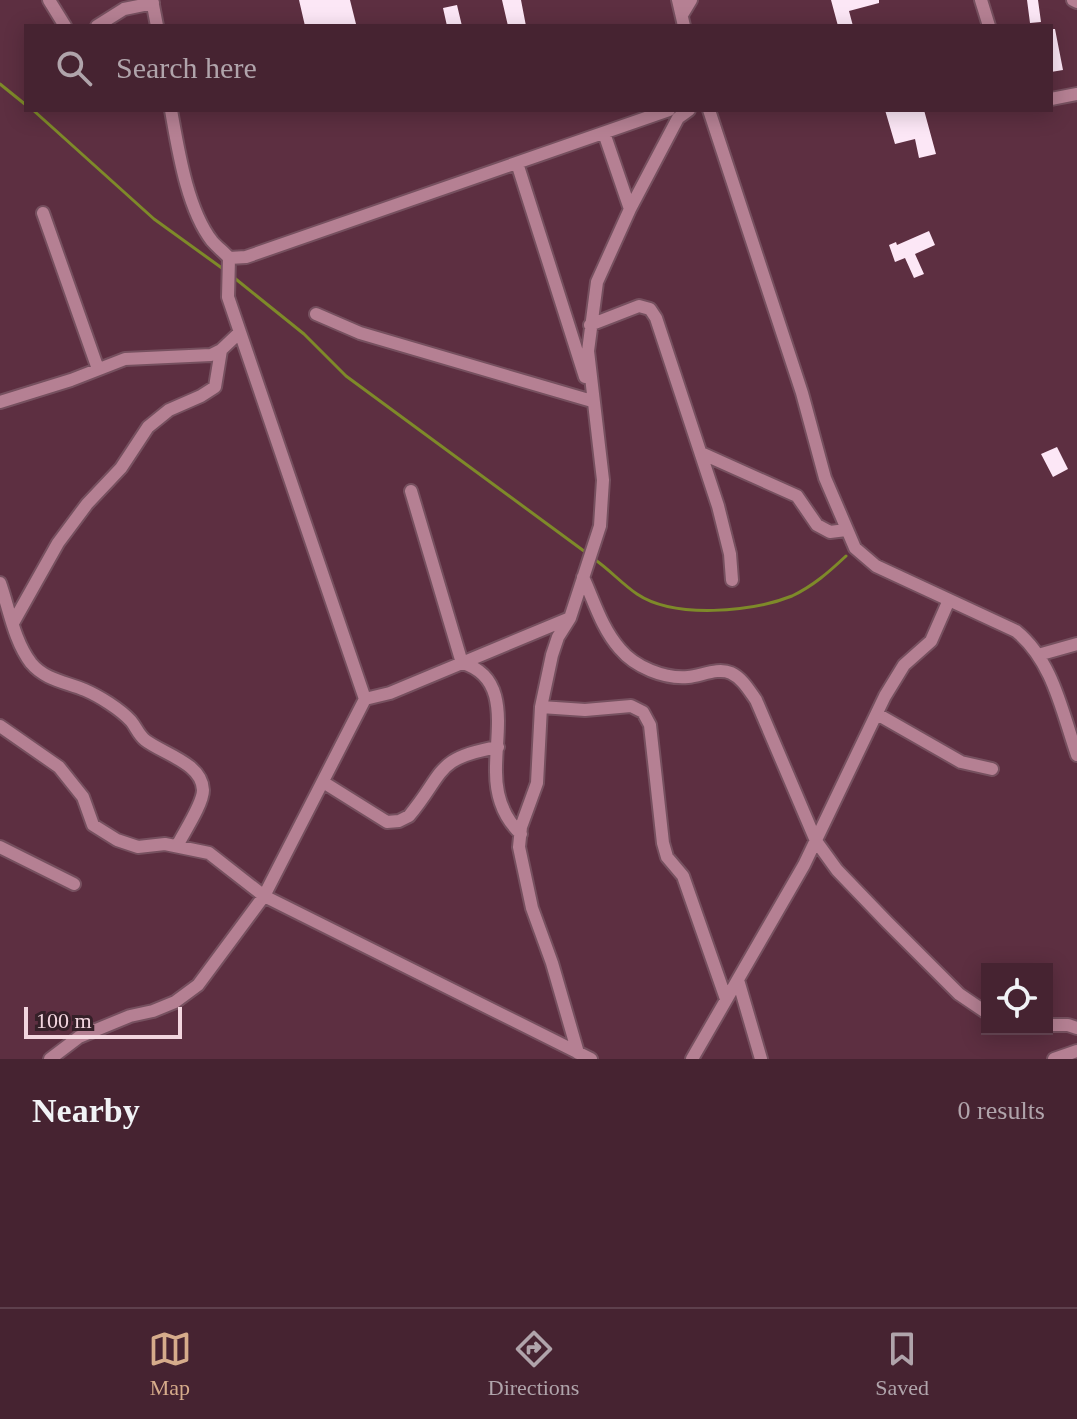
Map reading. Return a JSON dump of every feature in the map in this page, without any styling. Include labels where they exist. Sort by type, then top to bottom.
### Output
[{"type":"street","points":[[49,0],[64,24]]},
{"type":"street","points":[[678,0],[683,20]]},
{"type":"street","points":[[683,20],[691,0]]},
{"type":"street","points":[[981,0],[988,24]]},
{"type":"street","points":[[100,24],[124,9],[152,1],[157,24]]},
{"type":"street","points":[[1053,99],[1077,94]]},
{"type":"street","points":[[50,1059],[79,1037],[116,1021],[164,1007],[198,985],[264,896],[365,699],[228,297],[228,263],[197,214],[171,112]]},
{"type":"street","points":[[228,263],[663,112]]},
{"type":"street","points":[[578,1053],[552,963],[532,908],[519,847],[537,783],[541,707],[552,655],[558,637],[570,618],[600,526],[603,480],[588,351],[597,282],[630,209],[678,118],[686,112]]},
{"type":"street","points":[[710,112],[802,393],[825,478],[855,548],[876,566],[1016,631],[1031,644],[1049,674],[1077,755]]},
{"type":"street","points":[[604,133],[630,209]]},
{"type":"street","points":[[517,163],[592,401]]},
{"type":"street","points":[[43,213],[98,369]]},
{"type":"street","points":[[590,325],[639,306],[650,309],[662,335],[724,529],[732,580]]},
{"type":"street","points":[[316,314],[360,333],[592,401]]},
{"type":"street","points":[[0,402],[135,357],[211,355],[240,332]]},
{"type":"street","points":[[13,623],[58,543],[87,504],[121,468],[148,427],[169,410],[215,387],[221,350]]},
{"type":"street","points":[[701,453],[797,496],[817,525],[830,532],[846,530]]},
{"type":"street","points":[[411,491],[462,663]]},
{"type":"street","points":[[583,577],[606,630],[621,651],[638,664],[663,674],[687,677],[729,671],[746,684],[816,841],[837,870],[959,994],[981,1009]]},
{"type":"street","points":[[0,583],[21,647],[32,664],[63,684],[97,696],[131,720],[146,741],[188,766],[201,780],[203,794],[177,846]]},
{"type":"street","points":[[692,1059],[816,841],[904,665],[931,641],[949,600]]},
{"type":"street","points":[[365,699],[390,693],[570,618]]},
{"type":"street","points":[[1038,655],[1077,644]]},
{"type":"street","points":[[462,663],[486,674],[491,687],[500,721],[495,773],[502,810],[509,824],[521,834]]},
{"type":"street","points":[[541,707],[585,710],[631,706],[643,712],[650,725],[658,820],[667,857],[683,876],[726,999]]},
{"type":"street","points":[[877,714],[961,762],[992,769]]},
{"type":"street","points":[[0,726],[59,767],[83,797],[93,825],[117,840],[138,847],[165,844],[209,853],[264,896],[591,1059]]},
{"type":"street","points":[[323,782],[387,822],[399,821],[409,816],[419,804],[448,762],[477,750],[498,747]]},
{"type":"street","points":[[0,847],[74,884]]},
{"type":"street","points":[[738,980],[752,1019],[761,1059]]},
{"type":"street","points":[[1053,1025],[1077,1028]]},
{"type":"street","points":[[1054,1059],[1077,1051]]},
{"type":"building","points":[[299,0],[350,0],[356,24],[305,24]]},
{"type":"building","points":[[502,0],[521,0],[526,24],[508,24]]},
{"type":"building","points":[[831,0],[879,0],[879,3],[849,11],[852,24],[837,24]]},
{"type":"building","points":[[1027,0],[1038,0],[1041,22],[1030,23]]},
{"type":"building","points":[[457,5],[462,24],[447,24],[443,8]]},
{"type":"building","points":[[1053,29],[1055,29],[1063,70],[1053,72]]},
{"type":"building","points":[[886,112],[925,112],[936,154],[919,158],[915,139],[895,144]]},
{"type":"building","points":[[929,231],[935,245],[915,254],[924,274],[914,278],[905,258],[895,262],[889,245],[896,242],[897,245]]},
{"type":"building","points":[[1057,447],[1068,469],[1053,477],[1041,454]]},
{"type":"waterway","points":[[0,84],[24,103]]},
{"type":"waterway","points":[[35,112],[154,219],[226,271]]},
{"type":"waterway","points":[[232,276],[304,334],[346,376],[588,554]]},
{"type":"waterway","points":[[594,559],[631,590],[653,602],[692,610],[713,610],[756,606],[792,596],[807,588],[846,556]]}]
